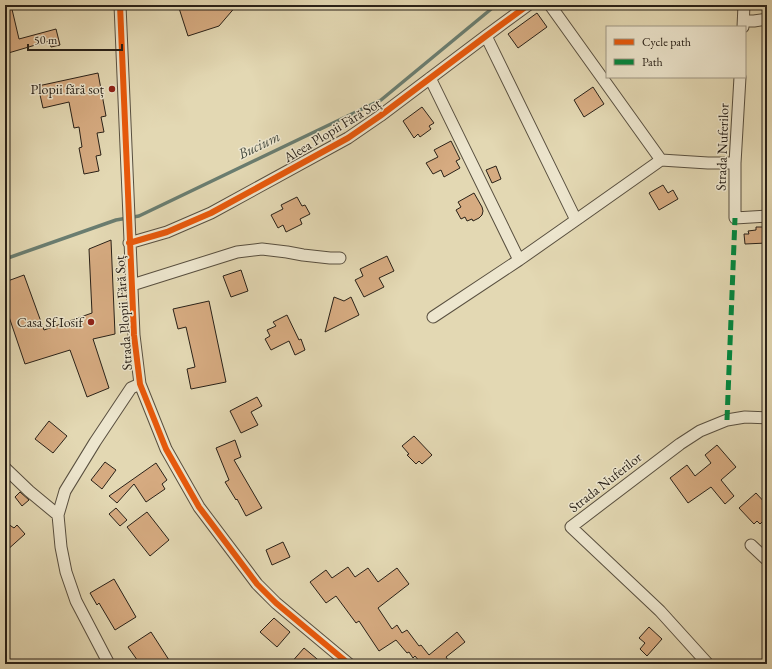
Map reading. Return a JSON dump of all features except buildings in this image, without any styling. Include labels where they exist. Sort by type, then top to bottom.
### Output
[{"type":"street","name":"Strada Plopii Fără Soț","points":[[120,5],[129,243],[134,335],[140,384],[166,449],[199,507],[234,555],[257,584],[276,603],[350,664]]},
{"type":"street","name":"Aleea Plopii Fără Soț","points":[[129,243],[167,232],[211,213],[348,138],[380,116],[528,5]]},
{"type":"street","points":[[550,5],[661,160]]},
{"type":"street","points":[[744,5],[744,24],[767,19]]},
{"type":"street","points":[[486,36],[576,220]]},
{"type":"street","points":[[430,78],[519,260]]},
{"type":"street","name":"Strada Nuferilor","points":[[740,78],[735,163],[735,218],[767,216]]},
{"type":"street","points":[[433,317],[519,260],[661,160],[735,163]]},
{"type":"street","points":[[132,285],[237,252],[262,249],[303,255],[340,258]]},
{"type":"street","points":[[109,664],[76,602],[66,572],[61,547],[58,515],[65,491],[77,470],[131,388],[140,384]]},
{"type":"street","name":"Strada Nuferilor","points":[[708,664],[660,611],[571,527],[680,444],[700,431],[727,420],[744,417],[767,418]]},
{"type":"street","points":[[5,468],[28,491],[58,515]]},
{"type":"street","points":[[751,545],[767,560]]},
{"type":"waterway","name":"Bucium","points":[[5,259],[116,220],[139,216],[381,100],[496,5]]},
{"type":"marked path","points":[[727,420],[735,218]]},
{"type":"cycle path","points":[[120,5],[134,335],[140,384],[166,449],[199,507],[257,584],[276,603],[349,664]]},
{"type":"cycle path","points":[[129,243],[167,232],[211,213],[348,138],[380,116],[528,5]]},
{"type":"place","name":"Plopii fără soț","points":[[112,89]]},
{"type":"place","name":"Casa Sf Iosif","points":[[91,322]]}]
